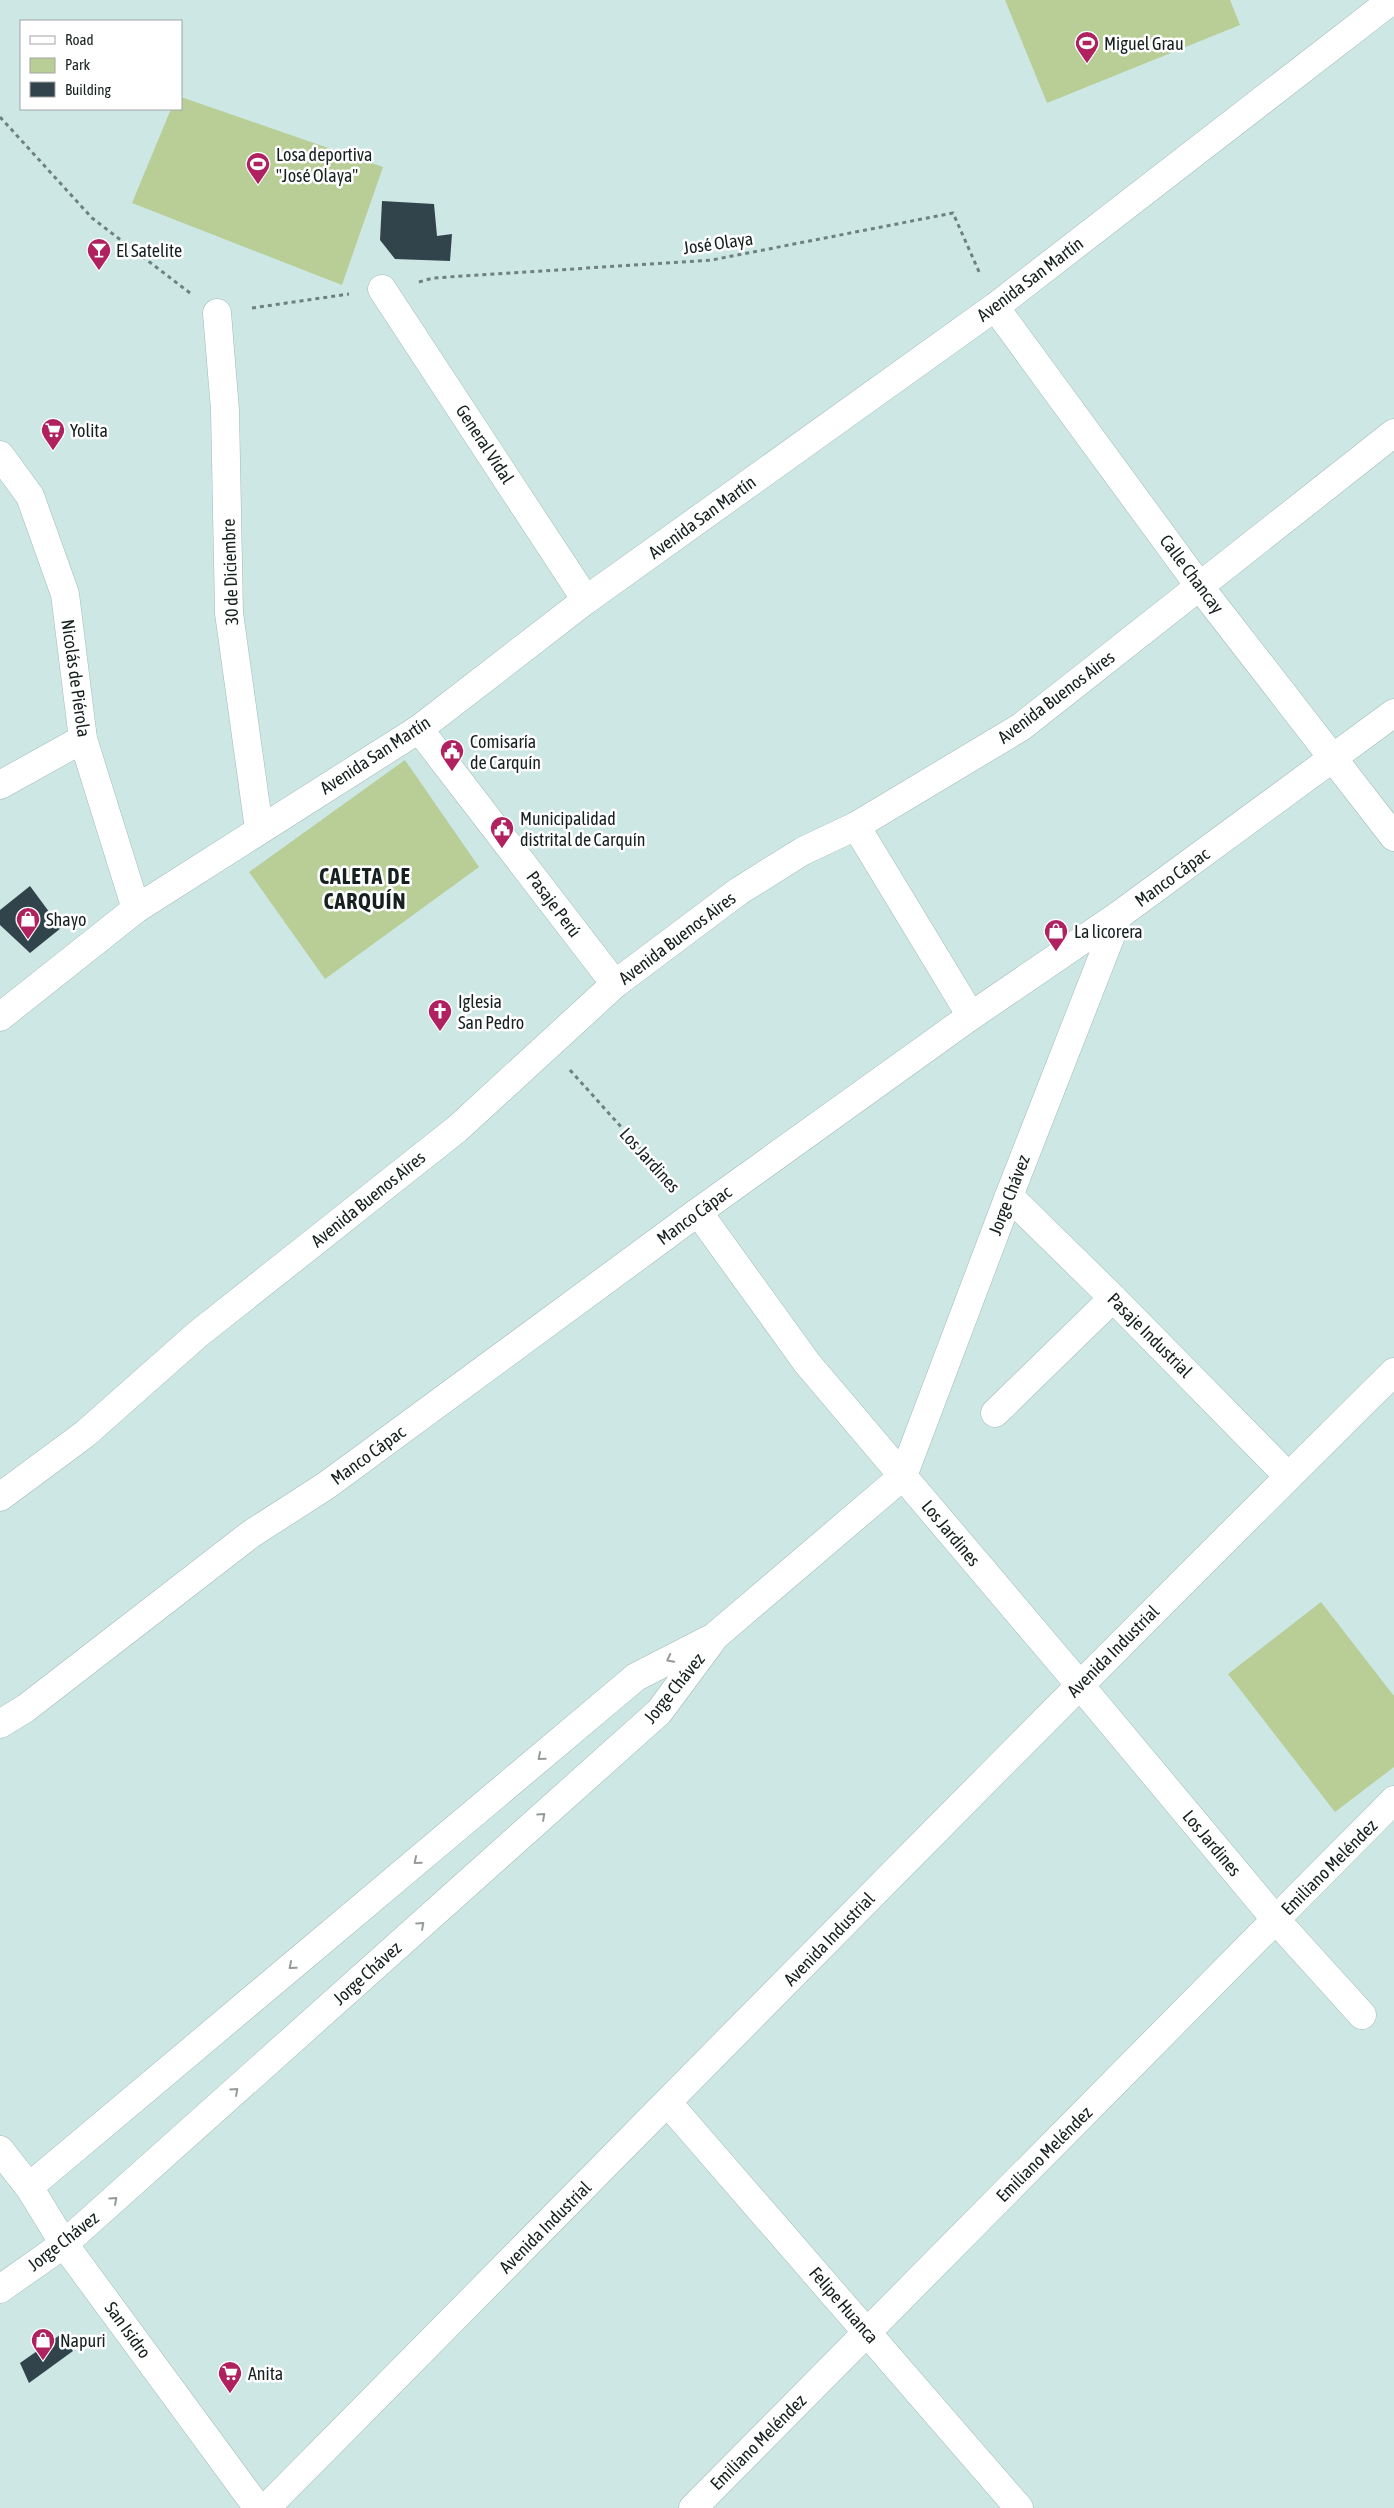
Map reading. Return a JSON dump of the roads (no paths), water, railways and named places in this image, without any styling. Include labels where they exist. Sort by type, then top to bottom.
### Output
[{"type":"street","name":"Avenida San Martín","points":[[0,1016],[136,909],[259,829],[420,729],[586,600],[995,307],[1392,0]]},
{"type":"street","name":"General Vidal","points":[[382,290],[586,600]]},
{"type":"street","name":"Calle Chancay","points":[[995,307],[1200,587],[1394,837]]},
{"type":"street","name":"30 de Diciembre","points":[[217,314],[225,410],[229,613],[259,829]]},
{"type":"street","name":"Avenida Buenos Aires","points":[[0,1497],[85,1434],[198,1334],[456,1129],[615,984],[738,891],[803,850],[856,826],[1021,727],[1394,433]]},
{"type":"street","name":"Nicolás de Piérola","points":[[0,455],[30,496],[65,594],[83,739],[136,909]]},
{"type":"street","name":"Manco Cápac","points":[[0,1724],[26,1708],[251,1534],[327,1485],[698,1212],[971,1016],[1119,915],[1394,713]]},
{"type":"street","name":"Pasaje Perú","points":[[420,729],[615,984]]},
{"type":"street","points":[[0,785],[83,739]]},
{"type":"street","points":[[856,826],[971,1016]]},
{"type":"street","name":"Jorge Chávez","points":[[903,1476],[1009,1196],[1119,915]]},
{"type":"street","name":"Pasaje Industrial","points":[[1009,1196],[1113,1298],[1288,1476]]},
{"type":"street","name":"Los Jardines","points":[[698,1212],[807,1363],[1080,1684],[1276,1920],[1362,2015]]},
{"type":"street","points":[[995,1413],[1113,1298]]},
{"type":"street","name":"Avenida Industrial","points":[[266,2508],[1080,1684],[1394,1372]]},
{"type":"street","points":[[29,2187],[636,1677],[714,1637],[903,1476]]},
{"type":"street","name":"Jorge Chávez","points":[[0,2289],[64,2244],[659,1712],[714,1637]]},
{"type":"street","name":"Emiliano Meléndez","points":[[692,2508],[1394,1800]]},
{"type":"street","name":"Felipe Huanca","points":[[668,2103],[1019,2508]]},
{"type":"street","name":"San Isidro","points":[[0,2150],[29,2187],[64,2244],[258,2508]]},
{"type":"place","name":"Miguel Grau","points":[[1087,64]]},
{"type":"place","name":"Losa deportiva \"José Olaya\"","points":[[258,185]]},
{"type":"place","name":"El Satelite","points":[[99,271]]},
{"type":"place","name":"Yolita","points":[[53,451]]},
{"type":"place","name":"Comisaría de Carquín","points":[[452,772]]},
{"type":"place","name":"Municipalidad distrital de Carquín","points":[[502,849]]},
{"type":"place","name":"Shayo","points":[[28,940]]},
{"type":"place","name":"La licorera","points":[[1056,952]]},
{"type":"place","name":"Iglesia San Pedro","points":[[440,1032]]},
{"type":"place","name":"Napuri","points":[[43,2361]]},
{"type":"place","name":"Anita","points":[[230,2394]]},
{"type":"district","name":"CALETA DE CARQUÍN","points":[[365,888]]}]
